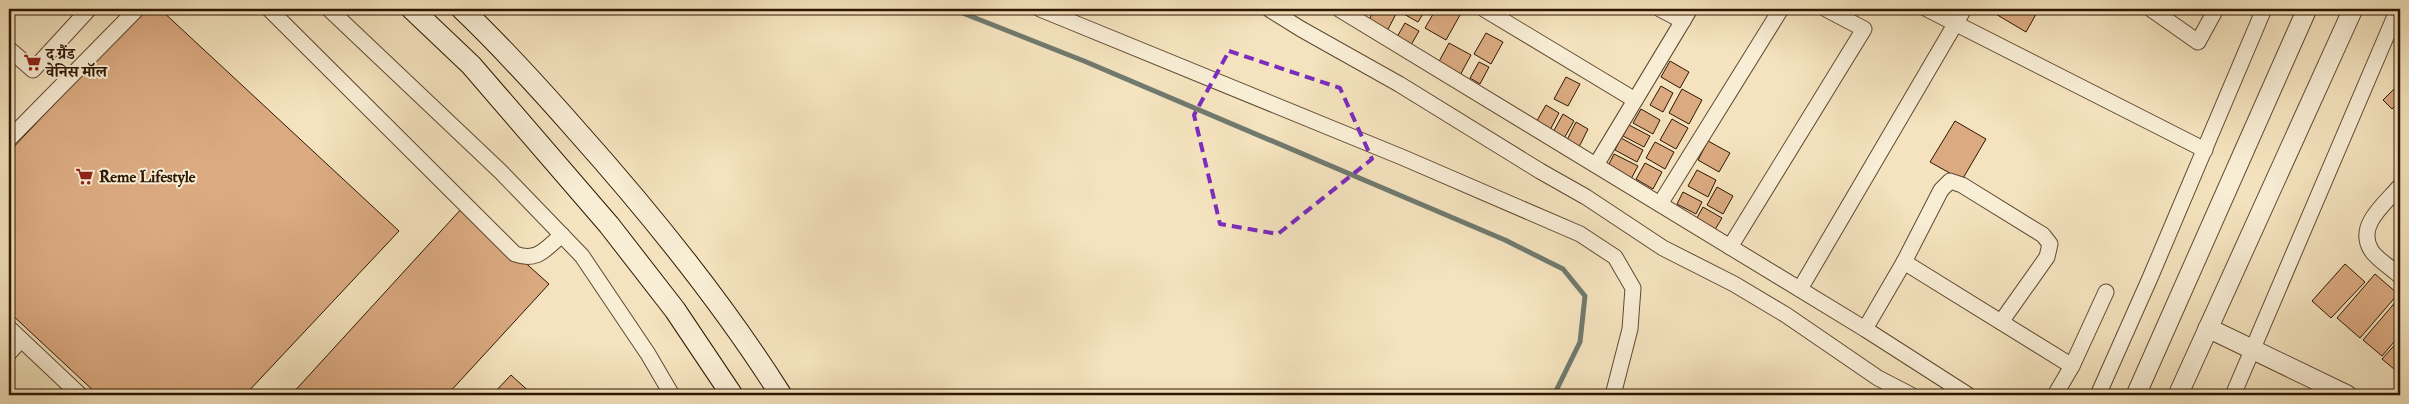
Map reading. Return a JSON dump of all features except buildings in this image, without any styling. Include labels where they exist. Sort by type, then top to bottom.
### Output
[{"type":"main road","points":[[412,9],[471,65],[609,224],[675,310],[732,395]]},
{"type":"main road","points":[[462,9],[498,43],[642,203],[707,285],[756,354],[781,395]]},
{"type":"street","points":[[9,49],[33,70],[89,9]]},
{"type":"street","points":[[9,139],[137,9]]},
{"type":"street","points":[[269,9],[515,254],[526,258],[536,257],[562,235]]},
{"type":"street","points":[[329,9],[501,172],[582,256],[648,354],[672,395]]},
{"type":"street","points":[[1040,9],[1439,173],[1580,234],[1615,257],[1633,288],[1630,328],[1613,395]]},
{"type":"street","points":[[1269,9],[1399,84],[1540,171],[1586,197],[1663,248],[1734,284],[1786,315],[1857,364],[1911,395]]},
{"type":"street","points":[[1339,9],[1359,14],[1596,165],[1865,328],[1968,395]]},
{"type":"street","points":[[1484,9],[1635,100]]},
{"type":"street","points":[[1596,165],[1686,15],[1660,9]]},
{"type":"street","points":[[1660,204],[1781,9]]},
{"type":"street","points":[[1730,247],[1864,29],[1826,9]]},
{"type":"street","points":[[1927,9],[2205,150]]},
{"type":"street","points":[[1800,289],[1964,9]]},
{"type":"street","points":[[2152,9],[2198,42],[2216,9]]},
{"type":"street","points":[[2098,395],[2205,150],[2264,9]]},
{"type":"street","points":[[2136,395],[2307,9]]},
{"type":"street","points":[[2178,395],[2353,9]]},
{"type":"street","points":[[2233,395],[2398,9]]},
{"type":"street","points":[[1865,328],[1904,262],[1941,190],[1950,182],[1962,185],[2043,235],[2050,244],[2047,257],[2001,322]]},
{"type":"street","points":[[2400,186],[2368,223],[2365,235],[2371,252],[2400,276]]},
{"type":"street","points":[[1904,262],[2072,366]]},
{"type":"street","points":[[2055,395],[2072,366],[2106,292]]},
{"type":"street","points":[[9,328],[80,395]]},
{"type":"street","points":[[2208,328],[2253,352],[2347,395]]},
{"type":"street","points":[[9,353],[21,340]]},
{"type":"street","points":[[2190,368],[2191,395]]},
{"type":"highlighted area","points":[[1229,51],[1340,88],[1372,159],[1278,234],[1220,224],[1194,115]]},
{"type":"waterway","points":[[937,9],[955,10],[1084,61],[1505,240],[1563,269],[1585,296],[1580,342],[1554,395]]},
{"type":"place","name":"द ग्रैंड वेनिस मॉल","points":[[32,63]]},
{"type":"place","name":"Reme Lifestyle","points":[[85,177]]}]
